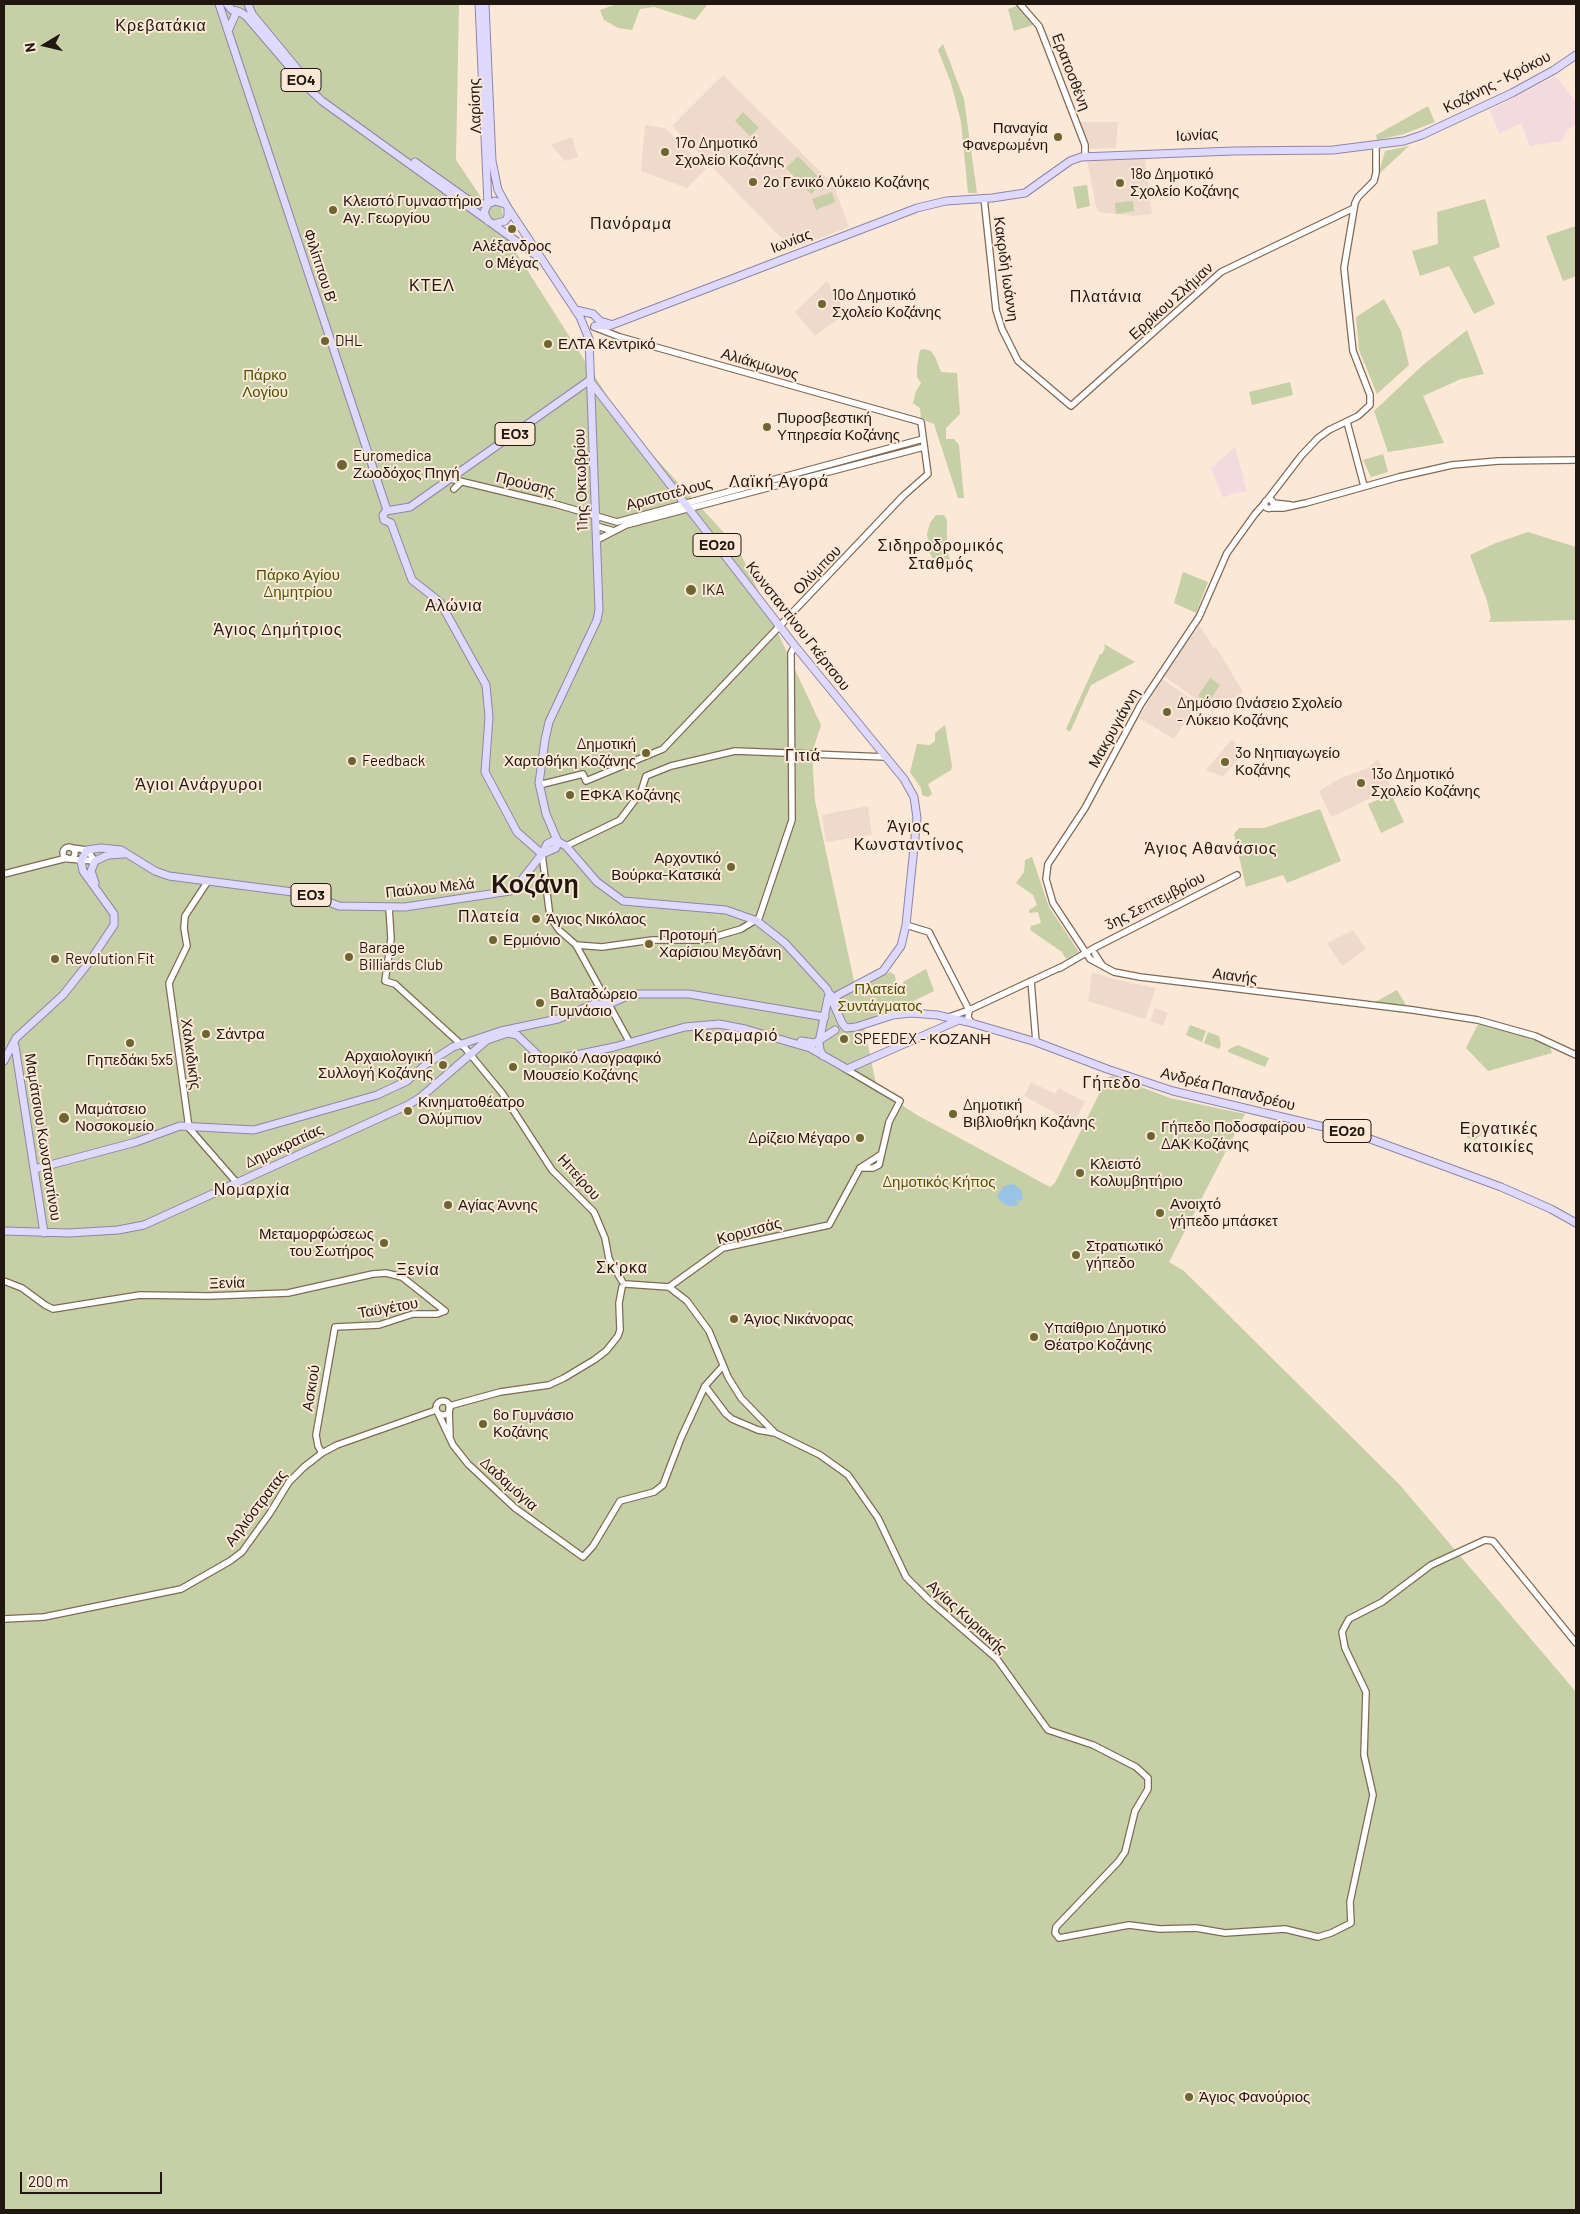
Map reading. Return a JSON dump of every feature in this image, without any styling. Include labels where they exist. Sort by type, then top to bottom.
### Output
[{"type":"main road","name":"Φιλίππου Β'","points":[[219,4],[322,314],[390,510]]},
{"type":"main road","points":[[224,18],[228,4]]},
{"type":"main road","name":"ΕΟ4","points":[[228,4],[232,10],[237,11],[254,25],[306,86],[322,101],[491,223]]},
{"type":"main road","name":"ΕΟ4","points":[[237,11],[247,4],[252,14],[316,90],[344,113],[464,197],[472,201],[488,204]]},
{"type":"main road","name":"Λαρίσης","points":[[479,4],[488,204]]},
{"type":"main road","name":"Λαρίσης","points":[[485,4],[492,161],[498,190],[506,206]]},
{"type":"main road","points":[[228,31],[237,11]]},
{"type":"main road","name":"Κοζάνης - Κρόκου","points":[[1376,146],[1404,141],[1429,132],[1531,83],[1576,55]]},
{"type":"main road","name":"Ιωνίας","points":[[591,325],[612,324],[903,213],[955,200],[980,198],[1024,189],[1050,173],[1070,156],[1086,153],[1347,145],[1376,146]]},
{"type":"main road","points":[[472,201],[481,197],[486,189]]},
{"type":"main road","points":[[495,201],[506,206],[508,217],[504,222],[491,223],[484,212],[488,204],[495,201]]},
{"type":"main road","name":"11ης Οκτωβρίου","points":[[506,206],[576,310],[591,325],[589,339],[590,380],[599,601],[597,620],[549,722],[539,783]]},
{"type":"main road","name":"11ης Οκτωβρίου","points":[[491,223],[542,259]]},
{"type":"main road","points":[[576,310],[594,315],[591,325]]},
{"type":"main road","name":"ΕΟ3","points":[[390,510],[410,507],[579,390],[590,380]]},
{"type":"main road","name":"Κωνσταντίνου Γκέρτσου","points":[[590,380],[806,661],[878,753],[886,757],[912,792],[916,803],[917,818],[906,925]]},
{"type":"main road","points":[[579,390],[586,391],[591,396]]},
{"type":"main road","points":[[410,507],[408,512],[411,515]]},
{"type":"main road","points":[[390,510],[396,518],[391,523],[386,522],[383,518],[384,513],[390,510]]},
{"type":"main road","points":[[391,523],[412,580],[440,602],[486,685],[489,717],[485,772],[518,832],[542,854]]},
{"type":"main road","points":[[539,783],[546,814],[557,845],[566,846],[593,878],[623,900],[726,910],[757,921],[785,943],[830,995],[840,1019],[839,1027],[819,1042],[776,1038]]},
{"type":"main road","name":"ΕΟ3","points":[[542,854],[557,845]]},
{"type":"main road","name":"Παύλου Μελά","points":[[87,850],[96,848],[116,849],[164,875],[308,894],[339,906],[389,907],[414,906],[505,892],[515,888],[542,854]]},
{"type":"main road","points":[[4,1070],[6,1060],[16,1038],[63,995],[90,961],[114,925],[114,914],[84,873],[81,861],[87,850]]},
{"type":"main road","name":"Παύλου Μελά","points":[[95,861],[104,856],[117,854],[131,856]]},
{"type":"main road","points":[[6,1060],[24,1035],[69,994],[117,926],[116,912],[92,878],[91,871],[95,861]]},
{"type":"main road","name":"ΕΟ20","points":[[834,1004],[834,998],[838,995],[876,976],[885,969],[899,950],[906,925]]},
{"type":"main road","name":"ΕΟ20","points":[[830,995],[878,971],[904,937]]},
{"type":"main road","points":[[598,1004],[603,999],[604,994]]},
{"type":"main road","points":[[34,1169],[136,1142],[180,1126],[189,1128],[254,1130],[377,1095],[407,1081],[431,1061],[460,1044],[517,1031],[558,1019],[598,1004],[609,1004],[632,994],[689,994],[824,1020]]},
{"type":"main road","points":[[824,1056],[820,1050],[819,1042],[830,995]]},
{"type":"main road","name":"ΕΟ20","points":[[824,1020],[832,1013],[840,1019]]},
{"type":"main road","name":"Ανδρέα Παπανδρέου","points":[[840,1019],[844,1027],[850,1028],[904,1013],[972,1023],[1036,1042],[1166,1089],[1362,1136],[1500,1187],[1551,1209],[1576,1223]]},
{"type":"main road","name":"3ης Σεπτεμβρίου","points":[[924,1034],[949,1019]]},
{"type":"main road","name":"3ης Σεπτεμβρίου","points":[[844,1068],[858,1066],[924,1034],[949,1019]]},
{"type":"main road","points":[[824,1020],[828,1028],[835,1030]]},
{"type":"main road","points":[[517,1031],[542,1060],[547,1061],[630,1043],[666,1031],[709,1024],[730,1025],[810,1048],[844,1068]]},
{"type":"main road","name":"Δημοκρατίας","points":[[4,1231],[44,1233],[104,1231],[142,1225],[408,1105],[421,1097],[489,1038],[517,1031]]},
{"type":"main road","name":"Μαμάτσιου Κωνσταντίνου","points":[[15,1046],[44,1233]]},
{"type":"main road","points":[[6,1060],[18,1060]]},
{"type":"street","name":"Ερατοσθένη","points":[[1020,4],[1039,26],[1086,153]]},
{"type":"street","points":[[1354,208],[1358,197],[1374,181],[1377,163],[1376,146]]},
{"type":"street","name":"Κακριδή Ιωάννη","points":[[980,198],[996,310],[1002,329],[1018,361],[1071,406]]},
{"type":"street","name":"Ερρίκου Σλήμαν","points":[[1071,406],[1221,272],[1354,208]]},
{"type":"street","name":"Μακρυγιάννη","points":[[1087,954],[1050,897],[1046,880],[1048,864],[1085,808],[1141,704],[1200,617],[1223,561],[1253,518],[1270,504],[1282,481],[1318,438],[1366,410],[1370,399],[1353,351],[1345,281],[1345,258],[1354,208]]},
{"type":"street","name":"Αλιάκμωνος","points":[[591,325],[620,337],[921,422],[923,439]]},
{"type":"street","points":[[1347,422],[1364,486]]},
{"type":"street","points":[[923,439],[924,447]]},
{"type":"street","name":"Αριστοτέλους","points":[[596,516],[617,522],[685,502],[923,439]]},
{"type":"street","name":"Αριστοτέλους","points":[[597,540],[626,525],[924,447]]},
{"type":"street","name":"Ολύμπου","points":[[539,783],[543,784],[583,774],[586,781],[663,749],[903,496],[928,474],[924,447]]},
{"type":"street","points":[[1270,504],[1293,506],[1364,486],[1463,464],[1522,460],[1576,460]]},
{"type":"street","name":"Προύσης","points":[[451,479],[596,516]]},
{"type":"street","points":[[454,489],[462,482]]},
{"type":"street","name":"Αριστοτέλους","points":[[596,526],[614,531]]},
{"type":"street","points":[[576,944],[602,947],[652,940],[704,940],[726,934],[757,921],[761,916],[792,820],[791,653],[795,646]]},
{"type":"street","points":[[792,665],[798,660],[806,661]]},
{"type":"street","points":[[566,846],[624,817],[641,792],[646,776],[671,766],[735,751],[878,753]]},
{"type":"street","points":[[66,857],[66,848],[87,850],[95,861]]},
{"type":"street","points":[[4,874],[59,860],[74,854],[72,848]]},
{"type":"street","points":[[542,854],[548,913],[559,930],[576,944],[630,1043]]},
{"type":"street","points":[[66,857],[81,861],[95,861]]},
{"type":"street","points":[[528,872],[539,869],[544,873]]},
{"type":"street","name":"3ης Σεπτεμβρίου","points":[[949,1019],[1060,968],[1087,954],[1096,947],[1236,875]]},
{"type":"street","name":"Χαλκιδικής","points":[[189,1128],[169,983],[187,946],[184,928],[185,916],[208,881]]},
{"type":"street","name":"Ηπείρου","points":[[389,907],[391,939],[385,981],[395,984],[460,1044],[502,1093],[557,1176],[594,1212],[605,1238],[609,1259],[624,1284]]},
{"type":"street","points":[[906,925],[929,932],[969,1010],[968,1018],[972,1023]]},
{"type":"street","name":"Αιανής","points":[[1087,954],[1114,972],[1140,977],[1478,1020],[1535,1036],[1576,1055]]},
{"type":"street","points":[[1031,981],[1036,1042]]},
{"type":"street","points":[[857,1076],[855,1071],[858,1066]]},
{"type":"street","points":[[844,1068],[900,1101],[889,1122],[876,1167],[860,1168]]},
{"type":"street","points":[[189,1128],[237,1183]]},
{"type":"street","points":[[860,1168],[880,1155]]},
{"type":"street","name":"Κορυτσάς","points":[[669,1287],[723,1248],[829,1225],[860,1168]]},
{"type":"street","name":"Ξενία","points":[[4,1281],[22,1288],[48,1307],[57,1308],[140,1296],[288,1293],[373,1274],[386,1273],[402,1277],[445,1311]]},
{"type":"street","points":[[624,1284],[669,1287]]},
{"type":"street","name":"Αηλιόστρατας","points":[[4,1619],[44,1617],[181,1589],[242,1552],[270,1513],[289,1482],[322,1453],[338,1445],[437,1411],[445,1414],[449,1407],[500,1392],[548,1385],[594,1360],[606,1351],[618,1336],[619,1303],[624,1284]]},
{"type":"street","name":"Αγίας Κυριακής","points":[[669,1287],[687,1301],[709,1332],[723,1366],[741,1398],[771,1431],[820,1455],[848,1475],[878,1518],[906,1577],[929,1600],[997,1658],[1048,1730],[1093,1745],[1136,1767],[1148,1778],[1148,1788],[1135,1811],[1125,1852],[1118,1862],[1056,1928],[1055,1935],[1062,1938],[1122,1925],[1160,1929],[1191,1928],[1225,1933],[1285,1929],[1318,1937],[1351,1923],[1350,1902],[1373,1795],[1364,1755],[1366,1692],[1342,1639],[1343,1627],[1349,1619],[1382,1602],[1431,1565],[1488,1539],[1500,1547],[1575,1640]]},
{"type":"street","name":"Ταϋγέτου","points":[[335,1327],[379,1325],[413,1314],[438,1314],[445,1311]]},
{"type":"street","name":"Ασκιού","points":[[322,1453],[318,1446],[316,1435],[335,1327]]},
{"type":"street","points":[[723,1366],[705,1386],[732,1420],[771,1431]]},
{"type":"street","name":"Δαδαμόγια","points":[[437,1411],[450,1440],[468,1464],[503,1498],[549,1534],[583,1557],[593,1546],[620,1501],[654,1492],[663,1485],[681,1438],[705,1386]]},
{"type":"street","name":"Αηλιόστρατας","points":[[437,1411],[437,1403],[441,1400],[446,1401],[449,1407]]},
{"type":"street","points":[[449,1407],[450,1440]]},
{"type":"shaded area","points":[[723,75],[833,184],[849,227],[792,249],[672,126]]},
{"type":"shaded area","points":[[1556,76],[1576,102],[1576,125],[1567,130],[1562,141],[1530,146],[1521,123],[1499,134],[1490,110]]},
{"type":"shaded area","points":[[1080,122],[1118,122],[1116,148],[1090,149]]},
{"type":"shaded area","name":"17ο Δημοτικό Σχολείο Κοζάνης","points":[[645,125],[665,128],[706,169],[687,188],[641,171]]},
{"type":"shaded area","points":[[572,137],[578,157],[565,161],[551,145]]},
{"type":"shaded area","name":"18ο Δημοτικό Σχολείο Κοζάνης","points":[[1087,159],[1145,159],[1152,214],[1134,216],[1099,212],[1096,207]]},
{"type":"shaded area","name":"10ο Δημοτικό Σχολείο Κοζάνης","points":[[827,281],[846,313],[815,336],[795,312]]},
{"type":"shaded area","points":[[1235,447],[1247,491],[1223,498],[1211,468]]},
{"type":"shaded area","points":[[1199,625],[1214,648],[1216,647],[1243,692],[1238,696],[1207,707],[1164,676]]},
{"type":"shaded area","name":"Δημόσιο Ωνάσειο Σχολείο - Λύκειο Κοζάνης","points":[[1162,679],[1197,703],[1174,739],[1139,718]]},
{"type":"shaded area","name":"3ο Νηπιαγωγείο Κοζάνης","points":[[1232,739],[1244,753],[1223,777],[1206,770]]},
{"type":"shaded area","name":"13ο Δημοτικό Σχολείο Κοζάνης","points":[[1378,759],[1391,788],[1331,817],[1319,791],[1341,778],[1368,768]]},
{"type":"shaded area","points":[[868,806],[872,835],[826,842],[822,815]]},
{"type":"shaded area","points":[[1353,930],[1366,949],[1342,966],[1327,943]]},
{"type":"shaded area","points":[[1092,972],[1113,979],[1156,988],[1145,1019],[1088,1001]]},
{"type":"shaded area","points":[[1155,1008],[1168,1013],[1163,1026],[1150,1021]]},
{"type":"shaded area","points":[[1031,1082],[1055,1094],[1059,1088],[1085,1102],[1074,1123],[1024,1096]]},
{"type":"green space","points":[[4,4],[459,4],[456,160],[489,209],[496,205],[502,208],[503,216],[496,221],[627,427],[738,548],[821,725],[812,753],[815,801],[856,990],[890,972],[895,975],[897,990],[900,991],[904,989],[903,982],[926,969],[934,991],[889,1013],[863,1021],[877,1089],[917,1115],[1050,1187],[1055,1183],[1107,1078],[1112,1076],[1170,1098],[1245,1114],[1169,1262],[1184,1271],[1399,1484],[1576,1692],[1576,2210],[4,2210]]},
{"type":"green space","points":[[617,4],[708,4],[695,20],[654,7],[640,9],[632,30],[618,28],[604,20],[600,10]]},
{"type":"green space","points":[[1017,6],[1033,25],[1014,31],[1008,9]]},
{"type":"green space","points":[[943,44],[964,99],[977,193],[968,193],[961,122],[951,83],[938,50]]},
{"type":"green space","points":[[1428,106],[1435,122],[1404,134],[1377,140],[1376,135]]},
{"type":"green space","points":[[743,112],[759,128],[750,136],[735,121]]},
{"type":"green space","points":[[1409,146],[1380,173],[1379,172],[1385,151]]},
{"type":"green space","points":[[798,156],[823,182],[811,194],[786,168]]},
{"type":"green space","points":[[1087,185],[1090,206],[1077,209],[1073,187]]},
{"type":"green space","points":[[832,192],[835,202],[816,210],[812,199]]},
{"type":"green space","points":[[1485,199],[1500,247],[1473,257],[1495,304],[1474,314],[1449,266],[1420,276],[1412,251],[1438,244],[1437,212]]},
{"type":"green space","points":[[1133,201],[1134,211],[1116,214],[1115,203]]},
{"type":"green space","points":[[1576,226],[1576,276],[1563,281],[1546,236]]},
{"type":"green space","points":[[1384,299],[1401,331],[1409,365],[1377,394],[1359,350],[1356,317]]},
{"type":"green space","points":[[1467,330],[1484,374],[1461,379],[1423,396],[1444,443],[1388,452],[1374,411],[1423,365]]},
{"type":"green space","points":[[920,350],[931,351],[941,372],[957,373],[960,414],[946,428],[946,439],[954,439],[959,445],[964,498],[958,498],[934,424],[921,419],[920,408],[913,403],[916,391],[921,383],[917,377],[917,367]]},
{"type":"green space","points":[[1290,382],[1293,395],[1252,405],[1249,392]]},
{"type":"green space","points":[[1383,454],[1388,472],[1371,477],[1363,460]]},
{"type":"green space","points":[[936,515],[944,515],[947,520],[947,550],[951,563],[945,570],[941,570],[935,565],[929,551],[927,534],[930,523]]},
{"type":"green space","points":[[1528,532],[1576,547],[1576,620],[1489,622],[1491,618],[1487,601],[1470,555],[1496,543]]},
{"type":"green space","points":[[1183,572],[1208,582],[1196,613],[1174,603]]},
{"type":"green space","points":[[1104,644],[1135,662],[1091,685],[1070,732],[1066,729],[1100,654],[1102,654],[1105,648]]},
{"type":"green space","points":[[1210,678],[1220,685],[1208,703],[1198,696]]},
{"type":"green space","points":[[945,725],[952,766],[951,770],[928,784],[932,794],[928,797],[922,795],[921,788],[910,772],[917,744],[930,745],[935,741],[935,733]]},
{"type":"green space","points":[[1391,794],[1404,822],[1381,833],[1368,804]]},
{"type":"green space","points":[[1320,809],[1341,861],[1287,883],[1283,875],[1246,887],[1234,834],[1239,828],[1264,828]]},
{"type":"green space","points":[[1032,857],[1049,907],[1079,952],[1066,959],[1062,952],[1030,930],[1031,926],[1041,923],[1038,912],[1029,913],[1029,910],[1037,905],[1033,895],[1016,883],[1024,872],[1025,860]]},
{"type":"green space","points":[[1397,990],[1406,1005],[1375,1003],[1375,1002]]},
{"type":"green space","points":[[1479,1022],[1540,1041],[1550,1046],[1552,1053],[1488,1071],[1466,1048]]},
{"type":"green space","points":[[1190,1025],[1206,1031],[1202,1042],[1186,1035]]},
{"type":"green space","points":[[1208,1032],[1219,1036],[1221,1045],[1219,1049],[1204,1043]]},
{"type":"green space","points":[[1238,1045],[1269,1058],[1265,1067],[1228,1052],[1229,1049]]},
{"type":"green space","points":[[1472,1122],[1484,1126],[1481,1135],[1474,1140],[1467,1138]]},
{"type":"water","points":[[1014,1184],[1021,1190],[1023,1198],[1021,1201],[1016,1200],[1019,1203],[1018,1205],[1009,1206],[1001,1202],[997,1196],[1004,1186]]},
{"type":"place","name":"Παναγία Φανερωμένη","points":[[1058,137]]},
{"type":"place","name":"17ο Δημοτικό Σχολείο Κοζάνης","points":[[665,152]]},
{"type":"place","name":"2ο Γενικό Λύκειο Κοζάνης","points":[[753,182]]},
{"type":"place","name":"18ο Δημοτικό Σχολείο Κοζάνης","points":[[1120,183]]},
{"type":"place","name":"Κλειστό Γυμναστήριο Αγ. Γεωργίου","points":[[333,210]]},
{"type":"place","name":"Αλέξανδρος ο Μέγας","points":[[512,229]]},
{"type":"place","name":"10ο Δημοτικό Σχολείο Κοζάνης","points":[[822,304]]},
{"type":"place","name":"DHL","points":[[325,341]]},
{"type":"place","name":"ΕΛΤΑ Κεντρικό","points":[[548,344]]},
{"type":"place","name":"Πυροσβεστική Υπηρεσία Κοζάνης","points":[[767,427]]},
{"type":"place","name":"Euromedica Ζωοδόχος Πηγή","points":[[342,465]]},
{"type":"place","name":"IKA","points":[[691,590]]},
{"type":"place","name":"Δημόσιο Ωνάσειο Σχολείο - Λύκειο Κοζάνης","points":[[1167,712]]},
{"type":"place","name":"Δημοτική Χαρτοθήκη Κοζάνης","points":[[646,753]]},
{"type":"place","name":"Feedback","points":[[352,761]]},
{"type":"place","name":"3ο Νηπιαγωγείο Κοζάνης","points":[[1225,762]]},
{"type":"place","name":"13ο Δημοτικό Σχολείο Κοζάνης","points":[[1361,783]]},
{"type":"place","name":"ΕΦΚΑ Κοζάνης","points":[[570,795]]},
{"type":"place","name":"Αρχοντικό Βούρκα-Κατσικά","points":[[731,867]]},
{"type":"place","name":"Άγιος Νικόλαος","points":[[536,919]]},
{"type":"place","name":"Ερμιόνιο","points":[[493,940]]},
{"type":"place","name":"Προτομή Χαρίσιου Μεγδάνη","points":[[649,944]]},
{"type":"place","name":"Barage Billiards Club","points":[[349,957]]},
{"type":"place","name":"Revolution Fit","points":[[55,959]]},
{"type":"place","name":"Βαλταδώρειο Γυμνάσιο","points":[[540,1003]]},
{"type":"place","name":"Σάντρα","points":[[206,1034]]},
{"type":"place","name":"SPEEDEX - ΚΟΖΑΝΗ","points":[[844,1039]]},
{"type":"place","name":"Γηπεδάκι 5x5","points":[[130,1043]]},
{"type":"place","name":"Αρχαιολογική Συλλογή Κοζάνης","points":[[443,1065]]},
{"type":"place","name":"Ιστορικό Λαογραφικό Μουσείο Κοζάνης","points":[[513,1067]]},
{"type":"place","name":"Κινηματοθέατρο Ολύμπιον","points":[[408,1111]]},
{"type":"place","name":"Δημοτική Βιβλιοθήκη Κοζάνης","points":[[953,1114]]},
{"type":"place","name":"Μαμάτσειο Νοσοκομείο","points":[[64,1118]]},
{"type":"place","name":"Γήπεδο Ποδοσφαίρου ΔΑΚ Κοζάνης","points":[[1151,1136]]},
{"type":"place","name":"Δρίζειο Μέγαρο","points":[[860,1138]]},
{"type":"place","name":"Κλειστό Κολυμβητήριο","points":[[1080,1173]]},
{"type":"place","name":"Αγίας Άννης","points":[[448,1205]]},
{"type":"place","name":"Ανοιχτό γήπεδο μπάσκετ","points":[[1160,1213]]},
{"type":"place","name":"Μεταμορφώσεως του Σωτήρος","points":[[384,1243]]},
{"type":"place","name":"Στρατιωτικό γήπεδο","points":[[1076,1255]]},
{"type":"place","name":"Άγιος Νικάνορας","points":[[734,1319]]},
{"type":"place","name":"Υπαίθριο Δημοτικό Θέατρο Κοζάνης","points":[[1034,1337]]},
{"type":"place","name":"6ο Γυμνάσιο Κοζάνης","points":[[483,1424]]},
{"type":"place","name":"Άγιος Φανούριος","points":[[1189,2097]]},
{"type":"district","name":"Κρεβατάκια","points":[[161,26]]},
{"type":"district","name":"Πανόραμα","points":[[631,224]]},
{"type":"district","name":"ΚΤΕΛ","points":[[432,286]]},
{"type":"district","name":"Πλατάνια","points":[[1106,297]]},
{"type":"district","name":"Λαϊκή Αγορά","points":[[779,482]]},
{"type":"district","name":"Σιδηροδρομικός Σταθμός","points":[[941,555]]},
{"type":"district","name":"Αλώνια","points":[[454,606]]},
{"type":"district","name":"Άγιος Δημήτριος","points":[[278,630]]},
{"type":"district","name":"Γιτιά","points":[[803,756]]},
{"type":"district","name":"Άγιοι Ανάργυροι","points":[[199,785]]},
{"type":"district","name":"Άγιος Κωνσταντίνος","points":[[909,836]]},
{"type":"district","name":"Άγιος Αθανάσιος","points":[[1211,849]]},
{"type":"district","name":"Κοζάνη","points":[[535,885]]},
{"type":"district","name":"Πλατεία","points":[[489,917]]},
{"type":"district","name":"Κεραμαριό","points":[[736,1036]]},
{"type":"district","name":"Γήπεδο","points":[[1112,1083]]},
{"type":"district","name":"Εργατικές κατοικίες","points":[[1499,1138]]},
{"type":"district","name":"Νομαρχία","points":[[252,1190]]},
{"type":"district","name":"Σκ'ρκα","points":[[622,1268]]},
{"type":"district","name":"Ξενία","points":[[418,1270]]},
{"type":"park label","name":"Πάρκο Λογίου","points":[[265,384]]},
{"type":"park label","name":"Πάρκο Αγίου Δημητρίου","points":[[298,584]]},
{"type":"park label","name":"Πλατεία Συντάγματος","points":[[880,998]]},
{"type":"park label","name":"Δημοτικός Κήπος","points":[[939,1182]]}]
